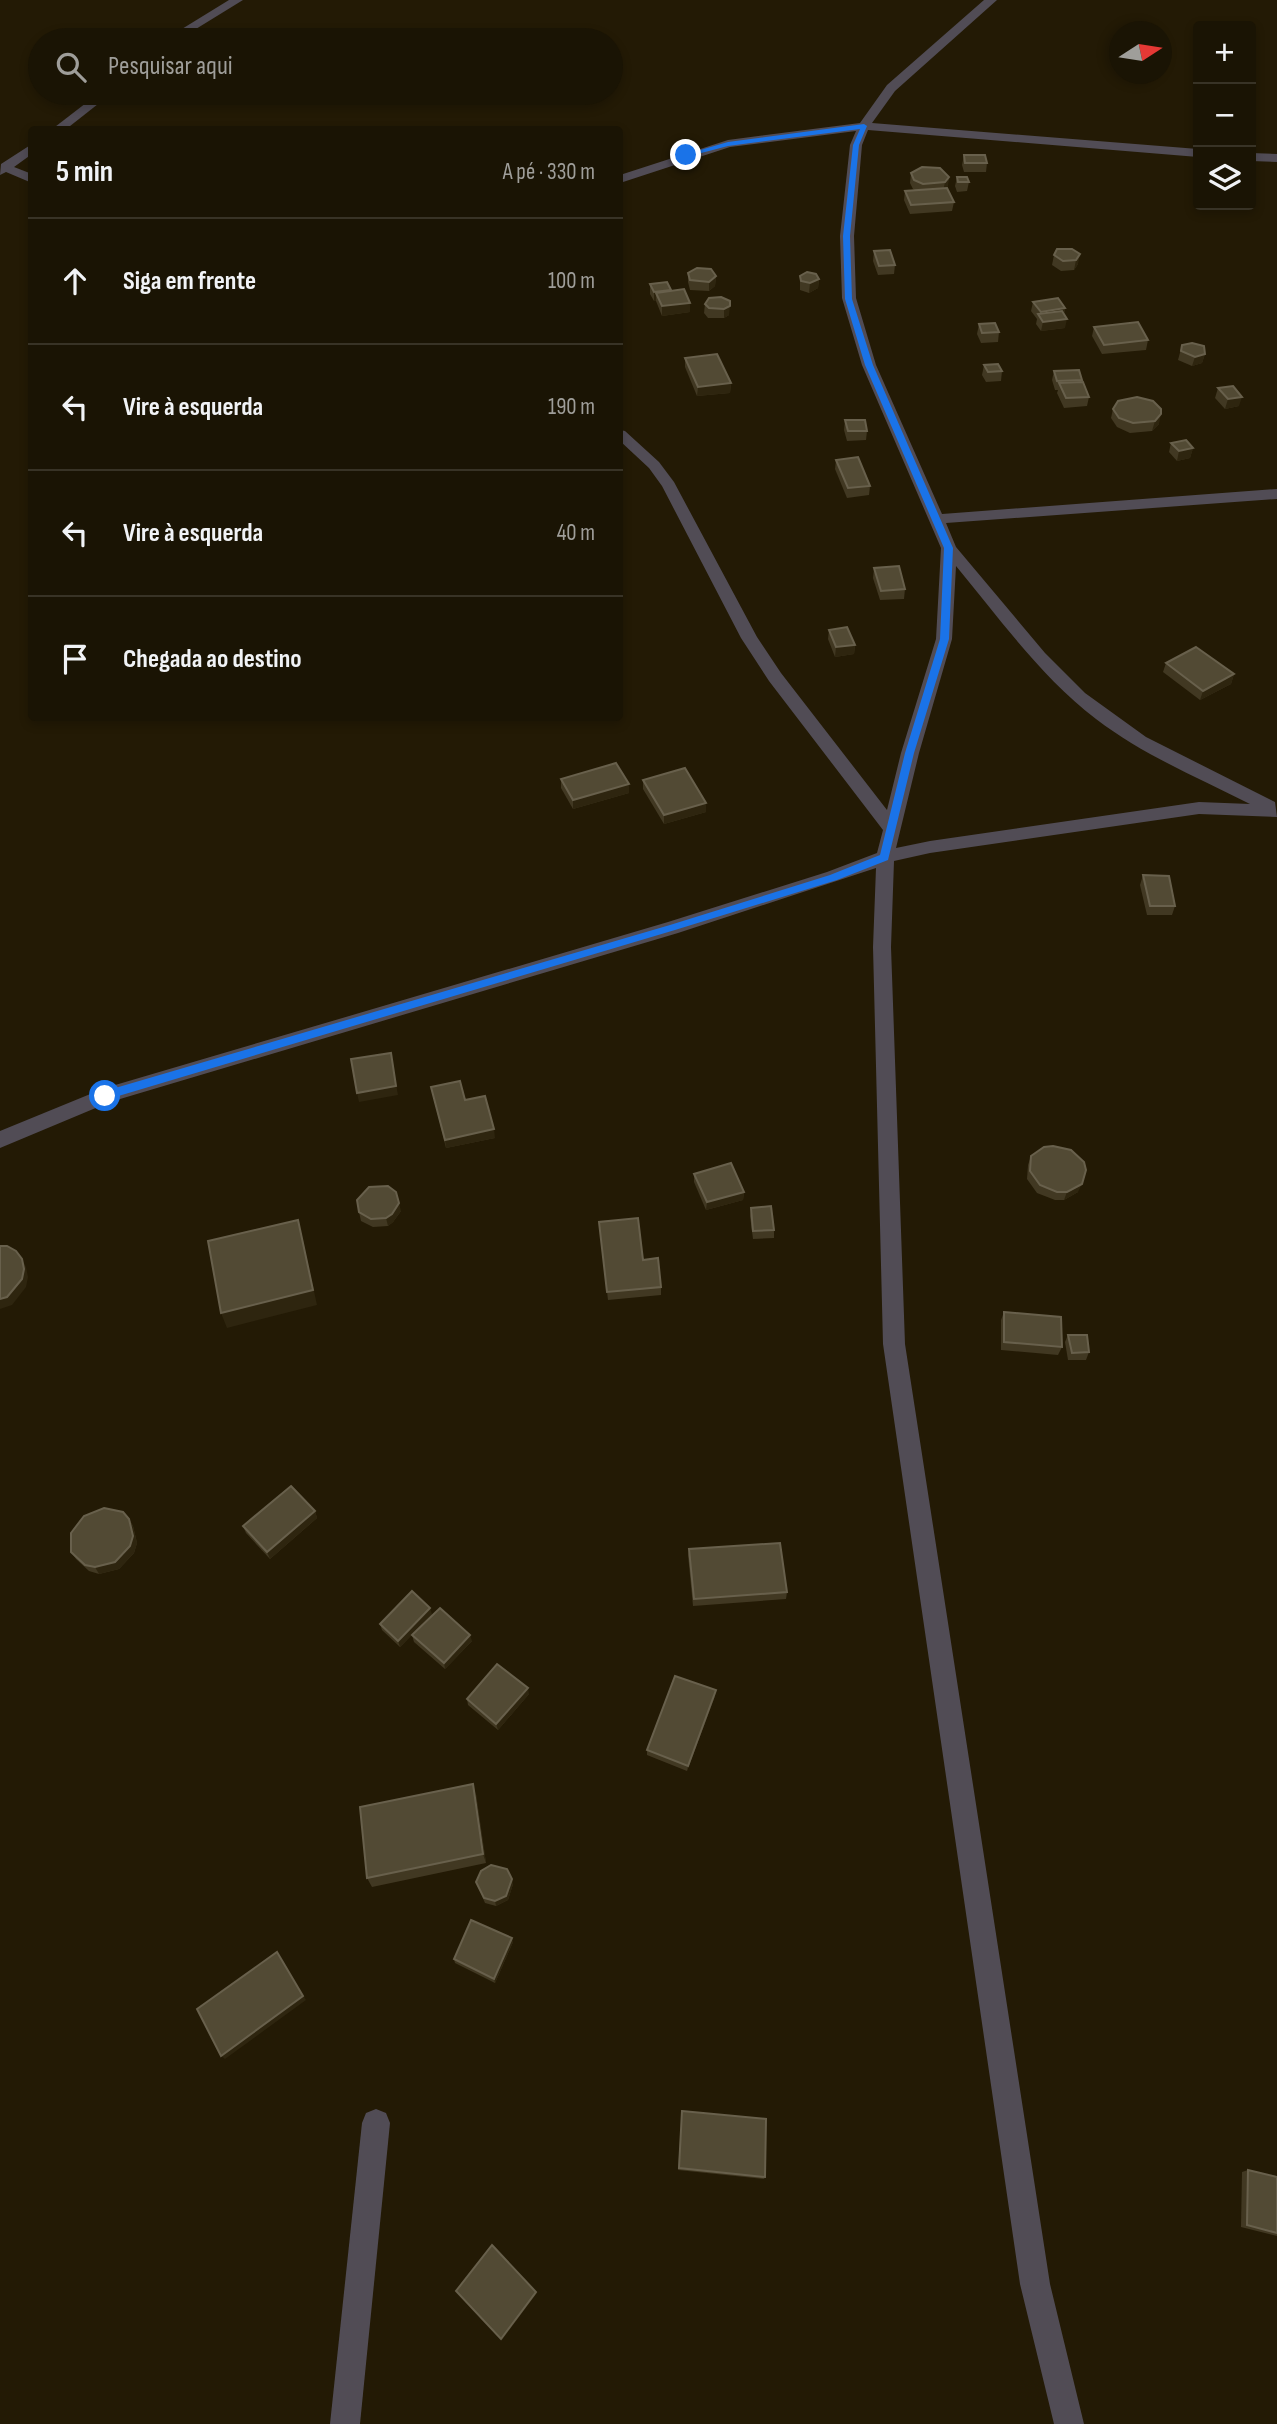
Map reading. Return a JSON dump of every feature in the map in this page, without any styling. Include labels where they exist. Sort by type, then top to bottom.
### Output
[{"type":"street","points":[[190,28],[237,0]]},
{"type":"street","points":[[991,0],[891,88],[864,126],[856,145],[847,236],[849,299],[869,365],[948,548],[1054,671],[1100,714],[1144,742],[1277,810]]},
{"type":"street","points":[[62,126],[90,105]]},
{"type":"street","points":[[623,178],[728,144],[864,126],[1193,153]]},
{"type":"street","points":[[2,169],[28,151]]},
{"type":"street","points":[[1256,157],[1277,159]]},
{"type":"street","points":[[2,169],[28,178]]},
{"type":"street","points":[[623,437],[654,465],[669,485],[748,638],[892,829]]},
{"type":"street","points":[[936,519],[1277,494]]},
{"type":"street","points":[[948,548],[944,639],[909,753],[885,858],[882,947],[894,1344],[1035,2284],[1069,2424]]},
{"type":"street","points":[[0,1140],[118,1091],[671,928],[885,858],[930,847],[1199,808],[1277,810]]},
{"type":"street","points":[[345,2424],[376,2123]]},
{"type":"building","points":[[964,155],[985,155],[987,163],[965,163]]},
{"type":"building","points":[[922,167],[940,168],[949,177],[945,182],[923,184],[914,180],[911,173]]},
{"type":"building","points":[[957,177],[967,177],[969,182],[958,182]]},
{"type":"building","points":[[947,188],[954,202],[911,205],[905,191]]},
{"type":"building","points":[[1057,249],[1072,249],[1080,254],[1076,260],[1063,261],[1054,255]]},
{"type":"building","points":[[890,250],[895,265],[879,266],[874,251]]},
{"type":"building","points":[[697,268],[711,269],[716,276],[709,282],[690,280],[688,273]]},
{"type":"building","points":[[807,272],[816,274],[819,279],[810,283],[801,281],[800,276]]},
{"type":"building","points":[[667,282],[671,290],[654,292],[650,284]]},
{"type":"building","points":[[684,289],[690,303],[662,306],[656,293]]},
{"type":"building","points":[[721,297],[730,301],[730,306],[724,309],[709,308],[705,304],[709,298]]},
{"type":"building","points":[[1058,298],[1065,308],[1041,312],[1033,302]]},
{"type":"building","points":[[1062,311],[1067,319],[1043,322],[1038,314]]},
{"type":"building","points":[[1138,322],[1148,340],[1104,345],[1094,327]]},
{"type":"building","points":[[995,323],[999,332],[982,333],[979,324]]},
{"type":"building","points":[[1192,343],[1204,346],[1205,354],[1195,357],[1181,351],[1182,345]]},
{"type":"building","points":[[717,354],[731,383],[698,387],[685,358]]},
{"type":"building","points":[[998,364],[1002,371],[988,372],[984,365]]},
{"type":"building","points":[[1079,370],[1082,380],[1057,381],[1054,371]]},
{"type":"building","points":[[1083,382],[1089,397],[1066,398],[1059,383]]},
{"type":"building","points":[[1233,386],[1242,397],[1228,399],[1218,388]]},
{"type":"building","points":[[1137,397],[1153,401],[1161,409],[1161,414],[1155,421],[1133,423],[1119,418],[1113,409],[1118,401]]},
{"type":"building","points":[[845,420],[865,420],[867,431],[848,431]]},
{"type":"building","points":[[1186,440],[1193,448],[1179,451],[1171,443]]},
{"type":"building","points":[[858,457],[870,486],[848,488],[836,460]]},
{"type":"building","points":[[899,566],[905,589],[881,591],[874,568]]},
{"type":"building","points":[[847,627],[855,645],[836,647],[829,630]]},
{"type":"building","points":[[1196,647],[1234,674],[1203,691],[1166,663]]},
{"type":"building","points":[[616,763],[629,784],[573,800],[561,779]]},
{"type":"building","points":[[685,768],[706,803],[664,815],[643,780]]},
{"type":"building","points":[[1143,875],[1169,876],[1175,906],[1150,906]]},
{"type":"building","points":[[391,1053],[396,1086],[357,1093],[351,1059]]},
{"type":"building","points":[[460,1081],[465,1100],[485,1096],[494,1129],[445,1140],[431,1087]]},
{"type":"building","points":[[1044,1147],[1071,1150],[1084,1162],[1086,1170],[1082,1184],[1067,1192],[1057,1192],[1040,1185],[1030,1171],[1031,1156]]},
{"type":"building","points":[[731,1163],[744,1192],[707,1202],[694,1174]]},
{"type":"building","points":[[388,1186],[396,1192],[399,1203],[392,1214],[386,1218],[371,1219],[359,1212],[357,1200],[369,1187]]},
{"type":"building","points":[[771,1206],[774,1230],[753,1231],[751,1208]]},
{"type":"building","points":[[638,1218],[643,1260],[658,1258],[661,1287],[607,1292],[599,1222]]},
{"type":"building","points":[[298,1220],[313,1290],[221,1313],[208,1241]]},
{"type":"building","points":[[0,1246],[16,1251],[22,1259],[24,1269],[22,1279],[7,1297],[0,1299]]},
{"type":"building","points":[[1004,1312],[1061,1317],[1062,1347],[1004,1342]]},
{"type":"building","points":[[1068,1335],[1087,1335],[1089,1352],[1072,1353]]},
{"type":"building","points":[[291,1486],[315,1511],[267,1552],[243,1526]]},
{"type":"building","points":[[104,1508],[123,1512],[129,1519],[133,1536],[130,1546],[115,1562],[95,1567],[85,1565],[71,1552],[71,1533],[84,1516]]},
{"type":"building","points":[[780,1543],[787,1592],[694,1599],[689,1549]]},
{"type":"building","points":[[412,1591],[430,1608],[398,1641],[380,1624]]},
{"type":"building","points":[[440,1608],[470,1635],[444,1663],[412,1635]]},
{"type":"building","points":[[497,1664],[528,1688],[496,1724],[467,1699]]},
{"type":"building","points":[[675,1676],[716,1690],[688,1766],[647,1750]]},
{"type":"building","points":[[473,1784],[483,1854],[367,1878],[360,1807]]},
{"type":"building","points":[[491,1865],[507,1869],[512,1879],[506,1896],[495,1901],[484,1898],[476,1882],[481,1871]]},
{"type":"building","points":[[471,1920],[512,1938],[494,1979],[454,1959]]},
{"type":"building","points":[[277,1952],[303,1996],[221,2056],[197,2009]]},
{"type":"building","points":[[682,2111],[766,2119],[765,2177],[679,2168]]},
{"type":"building","points":[[1248,2170],[1277,2177],[1277,2233],[1247,2225]]},
{"type":"building","points":[[492,2245],[536,2292],[501,2339],[456,2291]]},
{"type":"route","points":[[105,1096],[671,928],[885,858],[909,753],[944,639],[949,574],[948,548],[869,365],[849,299],[847,236],[856,145],[864,126],[728,144],[686,155]]}]
